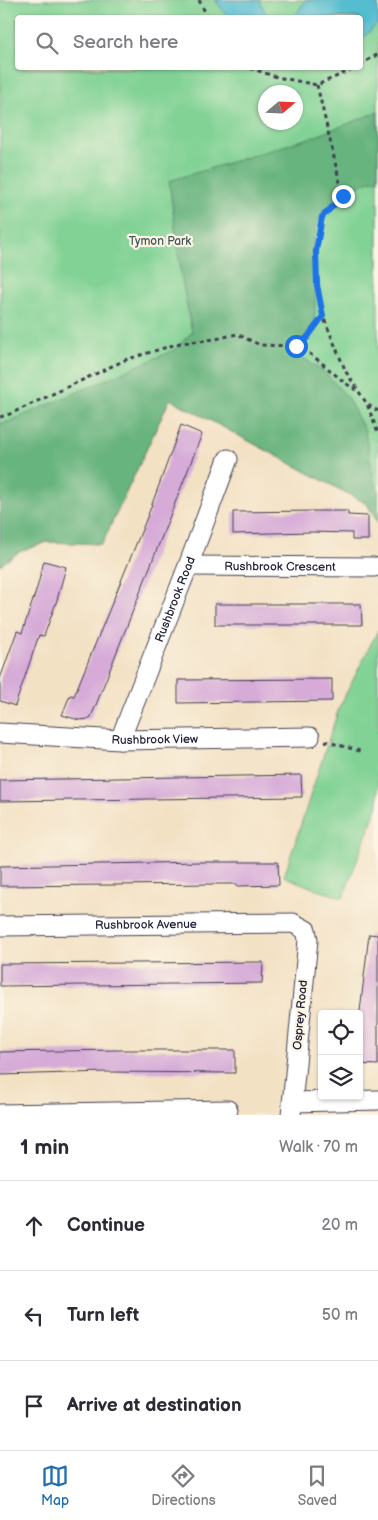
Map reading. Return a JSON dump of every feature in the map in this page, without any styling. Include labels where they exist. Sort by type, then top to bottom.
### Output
[{"type":"street","name":"Rushbrook Road","points":[[120,740],[228,459]]},
{"type":"street","name":"Rushbrook Crescent","points":[[188,566],[374,567]]},
{"type":"street","name":"Rushbrook View","points":[[0,733],[120,740],[317,739]]},
{"type":"street","name":"Rushbrook Avenue","points":[[0,926],[293,923]]},
{"type":"street","name":"Osprey Road","points":[[291,1109],[308,940],[306,930],[293,923]]},
{"type":"street","points":[[291,1109],[378,1100]]},
{"type":"street","points":[[0,1114],[228,1110]]},
{"type":"path","points":[[199,0],[206,15]]},
{"type":"path","points":[[363,63],[378,54]]},
{"type":"path","points":[[256,70],[277,77],[317,85],[351,70]]},
{"type":"path","points":[[317,85],[343,196],[322,217],[316,251],[317,285],[323,316],[346,372],[356,390],[367,404],[378,432]]},
{"type":"path","points":[[296,346],[307,338],[323,316]]},
{"type":"path","points":[[0,417],[125,360],[180,343],[216,339],[237,334],[260,345],[296,346],[308,351],[324,363],[344,383],[356,390]]},
{"type":"path","points":[[367,404],[378,411]]},
{"type":"path","points":[[317,739],[363,752]]},
{"type":"green space","name":"Tymon Park","points":[[0,0],[378,0],[378,523],[367,504],[170,399],[102,544],[47,542],[19,552],[0,565]]},
{"type":"green space","points":[[378,112],[378,179],[345,192],[322,212],[318,220],[312,251],[315,275],[315,315],[310,329],[295,352],[326,374],[347,397],[365,431],[374,481],[378,490],[378,523],[367,504],[170,399],[102,544],[47,542],[19,552],[0,565],[0,424],[174,350],[192,332],[182,280],[169,181],[316,136]]},
{"type":"green space","points":[[378,630],[378,804],[343,898],[284,876],[339,708]]},
{"type":"water","points":[[215,0],[259,0],[267,15],[226,15]]},
{"type":"water","points":[[306,0],[378,0],[378,23],[363,38],[363,15],[295,15]]},
{"type":"building","points":[[181,425],[202,434],[96,705],[90,719],[79,720],[62,715],[70,695],[74,696],[148,515]]},
{"type":"building","points":[[348,511],[348,515],[368,516],[368,540],[352,540],[352,533],[233,534],[233,512]]},
{"type":"building","points":[[44,561],[66,567],[44,636],[39,635],[15,706],[0,701],[0,679],[17,631],[22,633]]},
{"type":"building","points":[[215,604],[361,604],[362,625],[215,625]]},
{"type":"building","points":[[332,679],[332,701],[178,703],[178,680]]},
{"type":"building","points":[[301,775],[302,797],[0,801],[0,780]]},
{"type":"building","points":[[278,862],[279,885],[0,886],[0,866]]},
{"type":"building","points":[[369,934],[378,935],[378,1065],[363,1064],[363,1010],[360,1010]]},
{"type":"building","points":[[263,962],[262,983],[0,986],[0,964]]},
{"type":"building","points":[[235,1050],[235,1073],[107,1072],[0,1075],[0,1052]]},
{"type":"route","points":[[296,346],[307,338],[323,316],[317,285],[316,251],[322,217],[343,196]]}]
